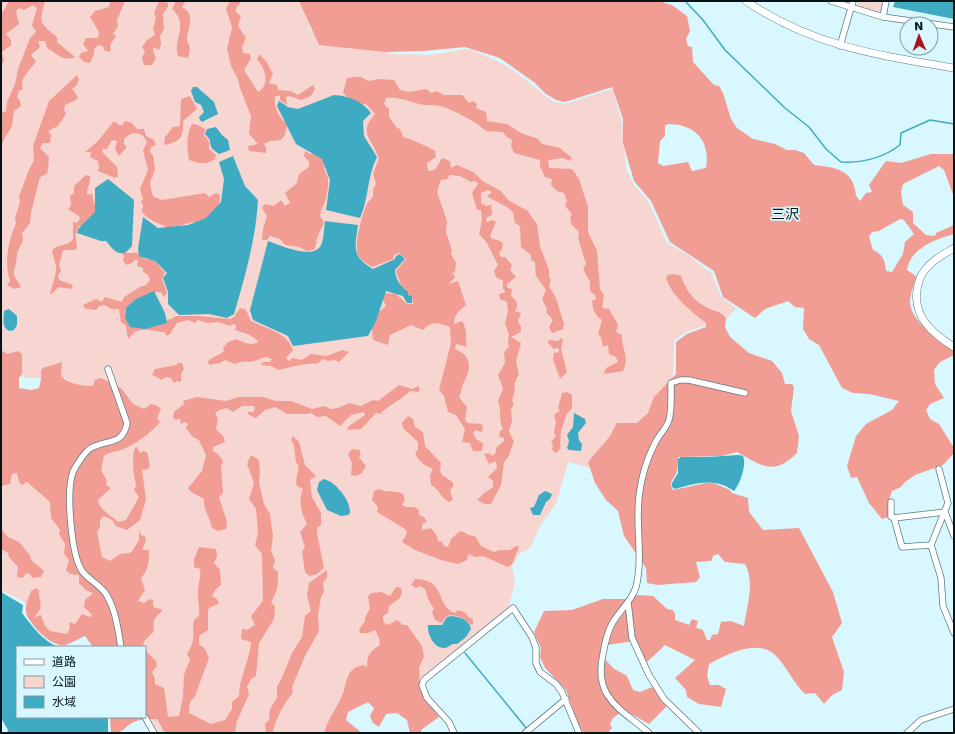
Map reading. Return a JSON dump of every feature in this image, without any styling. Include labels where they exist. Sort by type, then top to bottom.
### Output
[{"type":"street","points":[[746,1],[767,15],[802,33],[840,46],[876,55],[954,68]]},
{"type":"street","points":[[831,1],[883,16],[954,27]]},
{"type":"street","points":[[840,46],[853,1]]},
{"type":"street","points":[[883,16],[886,1]]},
{"type":"street","points":[[954,248],[925,269],[918,283],[916,301],[919,315],[927,326],[940,339],[954,347]]},
{"type":"street","points":[[108,370],[128,423],[127,428],[119,439],[88,450],[75,466],[70,485],[72,532],[74,550],[80,566],[86,575],[100,587],[111,606],[121,646]]},
{"type":"street","points":[[650,733],[616,707],[605,694],[602,684],[601,660],[606,636],[613,622],[628,602],[636,587],[639,564],[637,520],[640,488],[655,443],[668,421],[671,383],[680,380],[689,380],[745,394]]},
{"type":"street","points":[[939,469],[948,504],[931,545],[941,578],[943,606],[954,633]]},
{"type":"street","points":[[891,502],[891,517],[894,518],[902,548],[931,545]]},
{"type":"street","points":[[894,518],[945,512]]},
{"type":"street","points":[[945,512],[954,536]]},
{"type":"street","points":[[628,602],[632,638],[649,675],[664,699],[699,733]]},
{"type":"street","points":[[454,733],[449,722],[427,698],[422,685],[424,680],[513,608],[532,638],[536,648],[536,663],[540,672],[556,684],[566,699],[579,733]]},
{"type":"street","points":[[525,733],[566,699]]},
{"type":"street","points":[[907,733],[920,720],[954,709]]},
{"type":"street","points":[[146,718],[154,733]]},
{"type":"green space","points":[[1,1],[304,1],[310,29],[318,39],[357,38],[392,54],[431,55],[465,49],[472,50],[513,70],[552,101],[565,104],[612,89],[622,122],[626,168],[633,184],[648,201],[667,243],[688,255],[712,274],[721,297],[736,308],[723,323],[697,328],[674,340],[672,405],[593,469],[568,462],[556,504],[541,524],[530,548],[519,554],[512,567],[515,581],[509,607],[423,679],[369,668],[334,733],[159,733],[146,709],[146,646],[105,646],[95,631],[67,636],[49,632],[23,601],[1,590],[1,481],[73,391],[69,381],[65,378],[25,378],[11,367],[1,368]]},
{"type":"green space","points":[[857,1],[883,1],[881,11],[879,13],[858,8]]},
{"type":"shaded area","points":[[9,1],[45,1],[41,19],[42,22],[57,37],[57,42],[75,57],[67,59],[61,57],[47,48],[45,41],[38,41],[40,47],[31,55],[36,61],[22,82],[23,89],[19,91],[17,97],[21,106],[14,111],[12,126],[3,141],[1,153],[1,113],[6,111],[7,102],[15,84],[18,69],[30,38],[36,32],[32,25],[37,8],[33,5],[24,10],[19,8],[16,11],[19,24],[6,34],[11,40],[11,45],[2,52],[4,61],[1,64],[1,15]]},
{"type":"shaded area","points":[[110,1],[125,1],[117,20],[118,26],[113,34],[116,36],[110,45],[111,50],[109,52],[104,50],[103,46],[98,45],[94,49],[94,54],[90,63],[84,62],[79,57],[81,53],[88,51],[83,44],[86,38],[98,38],[99,32],[90,17],[95,11],[109,7]]},
{"type":"shaded area","points":[[159,1],[168,3],[168,7],[163,14],[164,29],[160,36],[161,44],[159,50],[153,47],[156,58],[152,65],[144,65],[142,58],[145,51],[142,47],[147,40],[155,35],[153,29],[156,18],[154,13]]},
{"type":"shaded area","points":[[176,1],[186,1],[182,7],[189,13],[190,16],[187,37],[190,47],[188,58],[178,56],[177,44],[180,32],[180,21],[172,9]]},
{"type":"shaded area","points":[[230,1],[240,1],[236,8],[236,12],[241,16],[238,26],[246,38],[242,47],[243,53],[250,54],[251,59],[244,70],[258,92],[262,89],[265,81],[263,67],[257,60],[259,54],[266,61],[273,74],[269,83],[277,85],[278,90],[291,91],[298,95],[313,85],[315,89],[311,96],[301,100],[289,96],[286,97],[287,105],[280,100],[280,96],[275,96],[277,112],[287,125],[285,135],[281,140],[270,141],[264,144],[266,153],[249,151],[248,146],[258,144],[249,134],[251,116],[238,79],[231,66],[227,49],[232,27],[226,9]]},
{"type":"shaded area","points":[[299,1],[659,1],[672,5],[687,16],[690,31],[686,39],[688,46],[692,47],[693,62],[714,85],[719,86],[723,93],[731,119],[737,128],[753,139],[775,144],[787,150],[795,150],[804,153],[814,165],[832,168],[843,172],[852,180],[856,196],[860,201],[866,193],[872,192],[869,185],[886,161],[901,163],[931,154],[954,154],[954,197],[944,170],[939,166],[903,184],[901,192],[903,205],[913,212],[913,223],[926,235],[935,236],[936,233],[954,225],[954,234],[932,242],[918,250],[909,262],[907,270],[916,276],[910,304],[917,319],[954,352],[954,355],[940,362],[934,370],[935,384],[944,398],[930,404],[926,410],[930,419],[939,424],[954,448],[954,453],[943,465],[915,475],[901,487],[892,491],[889,500],[889,517],[882,519],[869,503],[857,477],[851,478],[847,466],[856,436],[866,424],[892,410],[899,401],[869,394],[853,393],[842,388],[819,345],[809,339],[803,329],[804,308],[795,307],[788,301],[765,309],[755,318],[723,297],[714,271],[670,242],[651,201],[634,181],[623,143],[623,119],[612,87],[565,102],[556,100],[546,94],[535,83],[500,58],[465,47],[424,51],[386,52],[319,45]],"holes":[[[668,124],[686,127],[699,136],[706,150],[706,168],[692,171],[688,162],[663,166],[658,163],[660,141],[665,136],[665,126]],[[900,219],[904,220],[914,234],[905,242],[903,254],[892,272],[886,271],[883,258],[873,250],[869,237],[872,232],[879,231]]]},
{"type":"shaded area","points":[[77,75],[79,79],[77,85],[72,89],[78,97],[76,100],[65,105],[64,110],[66,114],[58,126],[48,131],[51,135],[50,143],[43,143],[40,148],[49,157],[48,170],[47,174],[40,177],[30,223],[22,233],[23,240],[17,253],[14,270],[14,275],[21,287],[15,289],[7,285],[10,281],[7,259],[11,238],[16,223],[15,218],[20,202],[19,197],[34,160],[33,146],[49,101]]},
{"type":"shaded area","points":[[361,77],[368,81],[380,79],[394,80],[400,90],[409,92],[426,89],[431,93],[437,91],[444,95],[462,95],[469,103],[473,101],[477,104],[476,108],[486,112],[487,121],[507,124],[521,133],[538,139],[542,144],[560,148],[572,158],[570,161],[563,158],[548,160],[549,168],[572,169],[579,179],[588,207],[588,232],[597,251],[600,289],[604,295],[602,308],[609,309],[618,325],[616,332],[622,335],[626,361],[623,371],[604,374],[606,368],[618,362],[616,357],[609,354],[608,345],[603,347],[601,337],[598,334],[602,320],[597,316],[593,309],[592,300],[596,300],[595,295],[590,291],[590,282],[583,269],[586,264],[578,238],[579,232],[571,224],[570,217],[572,214],[565,206],[567,201],[564,193],[557,191],[551,185],[552,179],[545,177],[540,166],[540,160],[514,153],[511,146],[512,140],[503,132],[486,131],[471,120],[452,110],[437,105],[422,105],[398,98],[386,98],[384,104],[389,109],[389,117],[397,128],[400,129],[403,137],[435,151],[436,157],[427,163],[428,171],[435,170],[442,158],[450,161],[451,168],[457,165],[473,172],[484,182],[501,191],[508,200],[528,211],[537,224],[540,246],[549,270],[549,278],[551,280],[549,286],[556,298],[564,324],[563,329],[552,333],[549,327],[553,320],[546,312],[547,309],[542,299],[546,290],[536,276],[535,262],[531,260],[531,255],[521,247],[520,226],[515,223],[513,213],[509,208],[487,196],[492,192],[488,190],[481,193],[481,203],[486,206],[491,205],[492,215],[486,218],[487,222],[492,220],[496,222],[490,236],[492,239],[503,243],[502,249],[499,253],[501,257],[505,257],[512,265],[510,270],[516,277],[507,284],[507,288],[512,289],[511,296],[515,299],[517,305],[515,311],[521,313],[518,321],[521,327],[521,332],[511,337],[521,343],[516,361],[519,375],[516,381],[512,400],[514,405],[511,408],[512,421],[509,431],[514,442],[509,455],[504,462],[501,485],[491,504],[485,504],[477,500],[493,487],[493,481],[488,477],[497,468],[496,461],[489,464],[484,454],[488,453],[493,456],[496,452],[496,448],[504,441],[504,438],[499,437],[500,431],[503,429],[498,401],[503,389],[498,375],[505,363],[504,352],[509,347],[509,334],[505,324],[508,311],[507,302],[500,299],[499,294],[506,292],[503,289],[503,281],[496,277],[494,271],[498,265],[487,243],[479,234],[482,220],[481,210],[477,210],[472,193],[478,184],[476,181],[471,182],[460,176],[450,175],[447,179],[441,180],[437,192],[447,221],[446,232],[452,251],[451,254],[456,263],[455,272],[452,273],[455,277],[449,284],[458,281],[466,305],[456,315],[454,324],[462,321],[466,332],[467,347],[456,344],[455,349],[465,355],[469,364],[468,374],[462,386],[459,397],[467,407],[465,419],[467,423],[482,424],[483,430],[481,432],[476,430],[473,433],[476,439],[483,443],[482,451],[473,451],[470,443],[462,442],[465,429],[456,415],[448,412],[444,396],[439,390],[451,343],[450,327],[436,323],[429,325],[423,330],[411,325],[390,335],[388,345],[373,340],[371,318],[386,306],[382,298],[383,293],[396,294],[407,304],[413,304],[412,296],[408,295],[405,289],[402,288],[396,271],[406,259],[400,253],[394,255],[393,259],[372,267],[358,255],[357,244],[362,216],[373,196],[373,189],[376,184],[373,173],[379,159],[367,132],[367,127],[375,114],[366,104],[357,105],[343,93],[347,78]]},
{"type":"shaded area","points":[[190,96],[197,109],[183,121],[183,131],[180,138],[174,142],[164,145],[165,137],[173,127],[180,126],[181,99]]},
{"type":"shaded area","points":[[125,121],[132,123],[137,129],[144,129],[146,136],[154,140],[156,145],[151,147],[150,152],[153,155],[155,169],[150,183],[154,197],[162,200],[205,193],[209,197],[216,193],[220,195],[220,200],[219,205],[212,215],[200,223],[192,222],[168,229],[153,221],[142,212],[143,206],[141,202],[143,199],[140,189],[148,170],[143,150],[147,142],[140,134],[133,134],[124,139],[124,144],[127,147],[119,156],[115,149],[117,141],[112,140],[107,149],[102,149],[103,153],[117,167],[118,176],[115,178],[98,171],[98,161],[90,157],[91,152],[85,152],[98,141],[113,122],[122,125]]},
{"type":"shaded area","points":[[192,124],[198,125],[205,129],[204,135],[209,141],[209,149],[216,155],[215,159],[202,163],[189,160],[188,142]]},
{"type":"shaded area","points":[[305,151],[310,154],[317,154],[320,156],[325,162],[324,168],[328,177],[326,196],[320,216],[324,222],[317,238],[315,249],[307,251],[299,247],[285,245],[280,239],[270,236],[267,240],[262,240],[263,229],[267,216],[262,208],[265,204],[274,206],[281,200],[285,206],[290,203],[285,193],[297,183],[299,174],[309,167],[309,162],[304,156]]},
{"type":"shaded area","points":[[86,175],[90,176],[87,194],[89,195],[92,193],[94,203],[103,207],[84,226],[79,226],[76,234],[76,250],[63,250],[59,264],[61,271],[58,276],[59,280],[73,285],[71,289],[59,287],[50,295],[56,269],[52,251],[73,239],[73,222],[76,223],[79,221],[80,217],[68,209],[71,205],[70,196],[74,193],[74,186]]},
{"type":"shaded area","points":[[127,250],[127,253],[137,253],[147,260],[149,257],[153,259],[165,273],[162,279],[167,293],[164,297],[161,292],[156,292],[129,307],[125,310],[125,316],[128,321],[165,322],[176,316],[198,316],[230,319],[234,317],[240,308],[246,310],[251,321],[276,332],[286,339],[293,350],[286,358],[289,361],[292,358],[302,360],[311,354],[327,356],[342,350],[349,352],[339,362],[335,360],[328,361],[323,359],[317,364],[305,364],[279,370],[271,366],[261,365],[263,362],[270,362],[272,359],[266,357],[251,362],[241,362],[235,364],[225,360],[220,363],[209,365],[208,361],[223,352],[223,348],[228,342],[237,339],[244,343],[254,344],[258,341],[250,335],[235,330],[236,326],[233,324],[230,326],[218,322],[207,323],[198,320],[195,323],[188,320],[177,323],[167,336],[164,332],[142,330],[135,332],[128,339],[126,326],[121,322],[119,309],[111,309],[105,305],[99,306],[96,310],[85,308],[83,305],[96,299],[102,302],[105,297],[122,302],[124,297],[146,285],[150,280],[148,275],[143,272],[143,268],[137,266],[138,261],[136,259],[127,265],[123,261],[124,256],[120,251]]},
{"type":"shaded area","points":[[674,274],[681,276],[691,296],[699,303],[720,313],[726,318],[725,327],[730,337],[749,353],[772,361],[782,373],[785,384],[792,384],[794,387],[791,411],[799,436],[797,453],[781,465],[761,465],[737,452],[722,456],[678,457],[676,474],[671,484],[673,490],[711,482],[730,490],[732,493],[748,498],[749,512],[763,530],[799,528],[833,592],[842,623],[832,637],[844,672],[842,690],[832,695],[824,704],[815,693],[805,694],[777,657],[770,651],[762,648],[753,648],[734,652],[709,664],[707,676],[710,685],[719,685],[726,689],[721,707],[699,704],[687,697],[686,690],[675,678],[695,660],[665,645],[647,662],[634,641],[607,645],[604,658],[613,668],[627,676],[633,690],[640,692],[652,687],[668,705],[649,724],[624,710],[613,718],[610,724],[612,728],[609,731],[610,733],[584,733],[579,726],[566,690],[545,668],[540,657],[541,648],[534,632],[544,611],[572,610],[603,599],[625,599],[637,595],[653,596],[667,609],[673,610],[675,620],[689,625],[692,619],[698,621],[696,628],[703,630],[707,640],[710,640],[712,635],[718,634],[721,622],[731,621],[744,626],[750,586],[748,571],[745,564],[725,562],[718,554],[713,556],[711,561],[696,562],[700,577],[696,582],[658,585],[647,583],[646,568],[624,536],[618,511],[606,500],[595,483],[588,462],[610,436],[617,423],[637,423],[648,413],[654,397],[676,374],[676,342],[687,334],[706,327],[706,323],[673,292],[666,278],[668,275]]},
{"type":"shaded area","points":[[561,338],[563,340],[561,349],[567,372],[560,379],[553,359],[554,353],[559,352],[559,349],[554,349],[548,343],[549,340],[558,341]]},
{"type":"shaded area","points":[[3,351],[7,354],[18,351],[22,354],[22,374],[19,378],[19,388],[31,390],[39,388],[41,371],[43,368],[62,362],[61,376],[72,383],[93,386],[95,380],[101,378],[121,388],[133,404],[144,409],[151,404],[158,406],[161,409],[157,418],[160,422],[147,435],[127,448],[104,456],[101,470],[107,481],[106,485],[111,488],[98,500],[100,506],[118,522],[126,520],[139,497],[134,490],[136,486],[133,462],[135,448],[137,447],[140,453],[143,451],[147,452],[150,466],[148,469],[142,470],[146,499],[140,520],[127,530],[116,526],[112,520],[104,516],[100,520],[100,527],[97,532],[102,557],[110,561],[120,554],[130,553],[133,550],[139,540],[139,530],[141,535],[145,536],[146,540],[142,550],[149,550],[149,561],[146,571],[141,578],[145,590],[138,601],[144,603],[149,599],[153,600],[153,607],[163,610],[155,619],[153,624],[154,631],[144,641],[143,646],[92,646],[85,636],[65,645],[60,645],[47,639],[41,634],[28,617],[26,612],[27,601],[31,591],[36,588],[39,590],[40,610],[35,617],[41,615],[45,626],[50,631],[67,634],[70,628],[69,622],[75,624],[82,614],[90,617],[92,615],[84,607],[85,600],[93,593],[86,590],[79,583],[79,575],[70,574],[66,570],[69,560],[64,554],[65,544],[59,534],[60,530],[51,518],[50,502],[27,482],[22,485],[19,482],[17,473],[12,474],[10,484],[1,486],[1,352]]},
{"type":"shaded area","points":[[178,363],[182,363],[184,369],[181,374],[181,382],[177,381],[174,383],[171,378],[167,377],[160,380],[152,375],[155,369],[176,365]]},
{"type":"shaded area","points":[[399,385],[412,389],[418,386],[420,390],[418,392],[410,391],[381,414],[376,413],[361,429],[347,430],[349,426],[365,415],[364,412],[351,415],[340,426],[326,416],[317,417],[311,413],[287,414],[275,407],[265,410],[256,418],[249,415],[247,412],[253,412],[255,409],[254,406],[242,406],[233,412],[227,408],[219,410],[215,413],[218,418],[216,429],[224,437],[225,442],[213,447],[213,451],[218,454],[223,461],[221,467],[223,493],[219,497],[227,522],[226,529],[218,531],[212,528],[204,499],[191,492],[188,488],[202,471],[206,455],[199,440],[193,437],[186,428],[188,424],[185,422],[181,424],[180,419],[175,420],[173,417],[174,412],[184,404],[183,401],[197,397],[226,401],[238,397],[263,397],[276,401],[291,401],[312,409],[324,406],[331,409],[338,408],[349,403],[361,406],[373,400],[378,401]]},
{"type":"shaded area","points":[[567,392],[572,395],[572,408],[566,415],[561,430],[560,449],[556,453],[552,450],[553,445],[551,442],[556,436],[554,433],[556,422],[554,416],[560,411],[558,408],[562,393]]},
{"type":"shaded area","points":[[408,416],[413,419],[415,427],[423,432],[425,446],[441,463],[441,474],[453,483],[453,487],[450,490],[453,500],[449,502],[446,500],[431,485],[430,475],[433,469],[422,463],[419,459],[415,453],[418,449],[418,442],[403,428],[402,423]]},
{"type":"shaded area","points":[[293,436],[299,442],[305,465],[316,476],[310,480],[312,497],[321,513],[321,525],[317,528],[317,533],[324,568],[317,574],[309,576],[305,572],[302,552],[305,547],[300,532],[307,524],[301,507],[301,494],[303,489],[297,486],[296,483],[298,464],[296,463],[294,445],[291,440]]},
{"type":"shaded area","points":[[352,449],[359,450],[361,453],[359,457],[366,466],[362,473],[356,476],[351,475],[352,463],[348,454]]},
{"type":"shaded area","points":[[251,455],[259,460],[259,483],[264,504],[270,514],[273,536],[271,551],[275,560],[273,568],[278,572],[278,581],[271,603],[275,606],[274,619],[259,643],[256,676],[251,679],[247,687],[249,694],[237,721],[235,732],[165,733],[157,719],[145,719],[130,724],[122,731],[111,733],[110,718],[146,718],[146,651],[156,661],[157,666],[152,672],[155,679],[155,684],[164,688],[168,717],[179,716],[183,697],[184,675],[190,659],[187,654],[193,641],[193,623],[199,616],[198,592],[200,569],[194,567],[194,559],[199,547],[216,549],[217,556],[214,563],[220,570],[221,585],[216,589],[212,596],[217,599],[219,604],[210,607],[208,610],[208,630],[199,636],[199,644],[205,649],[209,658],[195,696],[190,702],[189,713],[211,724],[225,720],[232,709],[232,702],[239,696],[239,689],[249,656],[251,642],[241,639],[242,629],[247,630],[255,625],[251,616],[263,601],[262,554],[255,545],[258,533],[256,509],[249,499],[254,483],[247,464]]},
{"type":"shaded area","points":[[379,489],[403,494],[405,499],[402,505],[406,507],[414,507],[419,510],[419,515],[424,517],[427,522],[422,524],[422,530],[431,528],[437,536],[438,541],[442,542],[444,546],[448,547],[451,539],[460,531],[468,535],[475,536],[481,546],[494,552],[500,550],[510,550],[516,546],[519,547],[512,564],[508,567],[483,556],[475,557],[468,554],[467,560],[458,564],[441,560],[415,550],[402,542],[407,533],[405,529],[377,512],[378,507],[372,500],[374,491]]},
{"type":"shaded area","points":[[1,529],[8,537],[19,542],[30,555],[31,560],[44,571],[41,577],[32,578],[30,574],[26,573],[23,578],[17,577],[18,567],[9,557],[8,553],[1,549]]},
{"type":"shaded area","points":[[327,570],[327,578],[323,582],[324,592],[321,597],[318,615],[319,631],[305,656],[292,687],[293,693],[280,712],[273,733],[266,733],[265,724],[269,720],[270,709],[277,698],[277,686],[292,653],[302,637],[305,616],[311,611],[307,595],[309,583]]},
{"type":"shaded area","points":[[415,579],[425,580],[432,584],[437,588],[449,609],[455,613],[458,610],[466,613],[468,617],[473,619],[473,624],[471,625],[458,616],[451,615],[448,615],[441,623],[435,620],[432,612],[434,609],[428,599],[425,589],[420,586],[416,588],[411,585]]},
{"type":"shaded area","points":[[396,587],[401,588],[402,592],[400,598],[389,606],[388,613],[383,616],[383,620],[386,625],[397,620],[403,625],[407,625],[422,646],[424,656],[419,668],[420,690],[439,717],[421,730],[422,733],[410,733],[407,720],[397,713],[386,714],[379,727],[373,723],[370,716],[374,708],[368,702],[348,712],[346,720],[362,733],[324,733],[342,696],[350,673],[353,669],[358,667],[364,665],[367,667],[370,654],[380,645],[379,638],[375,630],[368,633],[360,633],[359,630],[365,621],[370,608],[368,596],[371,593],[381,592],[390,596]]},
{"type":"water","points":[[895,1],[952,1],[954,4],[954,19],[939,16],[893,7]]},
{"type":"water","points":[[193,87],[197,87],[214,102],[218,114],[202,122],[200,120],[199,117],[204,112],[201,105],[195,102],[191,91]]},
{"type":"water","points":[[334,95],[355,100],[364,105],[371,113],[363,121],[364,136],[377,157],[371,172],[365,203],[360,218],[326,210],[330,180],[322,159],[296,144],[277,106],[279,101],[288,107],[298,109]]},
{"type":"water","points":[[216,127],[228,140],[230,150],[219,154],[212,148],[210,145],[210,140],[205,134],[207,129]]},
{"type":"water","points":[[233,156],[245,186],[258,200],[255,229],[246,272],[234,314],[227,318],[209,314],[179,315],[168,304],[168,292],[163,278],[167,273],[155,261],[139,256],[138,249],[143,217],[158,228],[188,225],[206,218],[221,202],[224,179],[219,162]]},
{"type":"water","points":[[108,179],[134,200],[132,246],[124,253],[115,251],[106,241],[101,241],[77,233],[78,229],[95,212],[95,188]]},
{"type":"water","points":[[325,221],[358,225],[356,251],[361,260],[373,269],[395,259],[396,256],[400,254],[405,259],[395,270],[396,277],[408,292],[408,295],[412,296],[412,303],[407,303],[403,296],[386,291],[376,321],[368,336],[293,346],[288,336],[253,320],[250,310],[268,241],[297,251],[313,251],[318,249],[322,243]]},
{"type":"water","points":[[154,291],[165,313],[167,323],[145,329],[130,327],[125,318],[126,308],[136,299]]},
{"type":"water","points":[[9,309],[17,316],[17,325],[14,330],[9,331],[6,329],[3,320],[4,311]]},
{"type":"water","points":[[574,413],[585,419],[586,423],[578,433],[579,440],[582,444],[581,451],[569,450],[567,448],[569,441],[567,435],[573,427]]},
{"type":"water","points":[[743,456],[744,464],[741,479],[734,491],[720,484],[705,482],[675,489],[672,487],[672,483],[678,473],[678,459],[681,457]]},
{"type":"water","points":[[324,479],[333,484],[342,493],[350,508],[350,513],[348,515],[341,516],[327,510],[317,490],[319,482]]},
{"type":"water","points":[[545,491],[552,494],[550,499],[546,502],[540,515],[533,515],[530,508],[534,507],[539,495]]},
{"type":"water","points":[[1,592],[23,605],[22,613],[34,628],[47,641],[56,646],[16,646],[16,718],[108,718],[108,733],[7,733],[8,730],[1,718]]},
{"type":"water","points":[[451,616],[461,618],[466,621],[471,629],[466,637],[457,644],[441,648],[432,640],[428,625],[442,625],[447,617]]},
{"type":"waterway","points":[[685,1],[703,20],[725,50],[785,108],[809,127],[826,149],[841,162],[857,162],[872,159],[887,153],[900,145],[901,133],[930,120],[954,124]]},
{"type":"waterway","points":[[465,653],[527,729]]},
{"type":"district","name":"三沢","points":[[785,214]]}]
